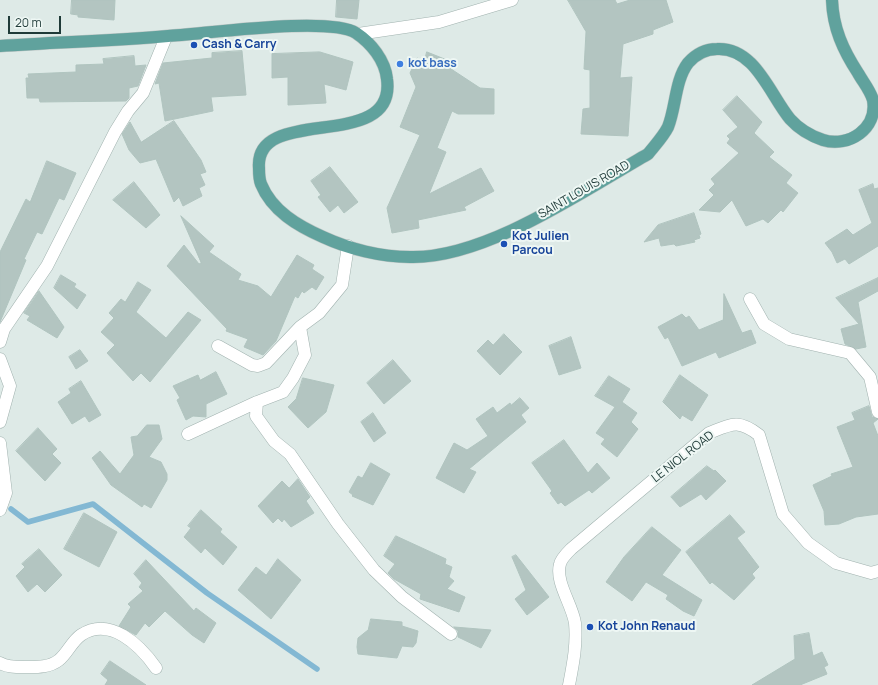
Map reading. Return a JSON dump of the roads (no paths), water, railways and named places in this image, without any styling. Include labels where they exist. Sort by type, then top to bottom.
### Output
[{"type":"main road","name":"SAINT LOUIS ROAD","points":[[0,46],[166,36],[298,25],[341,27],[358,34],[380,57],[386,72],[388,92],[379,109],[367,118],[354,122],[316,128],[275,139],[262,150],[258,159],[261,183],[269,198],[281,211],[300,227],[336,243],[382,255],[412,258],[465,249],[487,241],[534,219],[648,154],[668,127],[683,70],[692,59],[709,49],[734,51],[743,56],[754,67],[792,120],[802,130],[828,142],[839,142],[860,136],[868,129],[872,118],[874,108],[873,100],[844,52],[838,36],[832,0]]},
{"type":"street","points":[[358,34],[439,22],[512,0]]},
{"type":"street","points":[[0,342],[4,329],[47,266],[115,132],[128,111],[143,94],[166,36]]},
{"type":"street","points":[[218,346],[252,365],[258,366],[266,363],[300,327],[319,312],[342,285],[348,246]]},
{"type":"street","points":[[750,299],[764,324],[790,339],[850,354],[870,376],[878,412]]},
{"type":"street","points":[[188,434],[282,392],[294,378],[305,355],[300,327]]},
{"type":"street","points":[[0,359],[10,386],[0,422]]},
{"type":"street","points":[[257,402],[256,416],[274,441],[290,454],[338,524],[374,570],[402,597],[451,634]]},
{"type":"street","name":"LE NIOL ROAD","points":[[569,685],[575,654],[574,623],[567,595],[558,576],[560,562],[571,549],[709,433],[733,424],[748,427],[759,435],[783,514],[808,543],[836,563],[871,573],[878,571]]},
{"type":"street","points":[[0,443],[6,493],[0,510]]},
{"type":"street","points":[[0,663],[17,667],[49,666],[59,660],[81,635],[98,628],[120,633],[145,652],[156,668]]},
{"type":"waterway","points":[[11,509],[28,522],[93,504],[207,593],[317,669]]},
{"type":"place","name":"Cash & Carry","points":[[194,45]]},
{"type":"place","name":"kot bass","points":[[400,64]]},
{"type":"place","name":"Kot Julien Parcou","points":[[504,244]]},
{"type":"place","name":"Kot John Renaud","points":[[590,627]]}]
